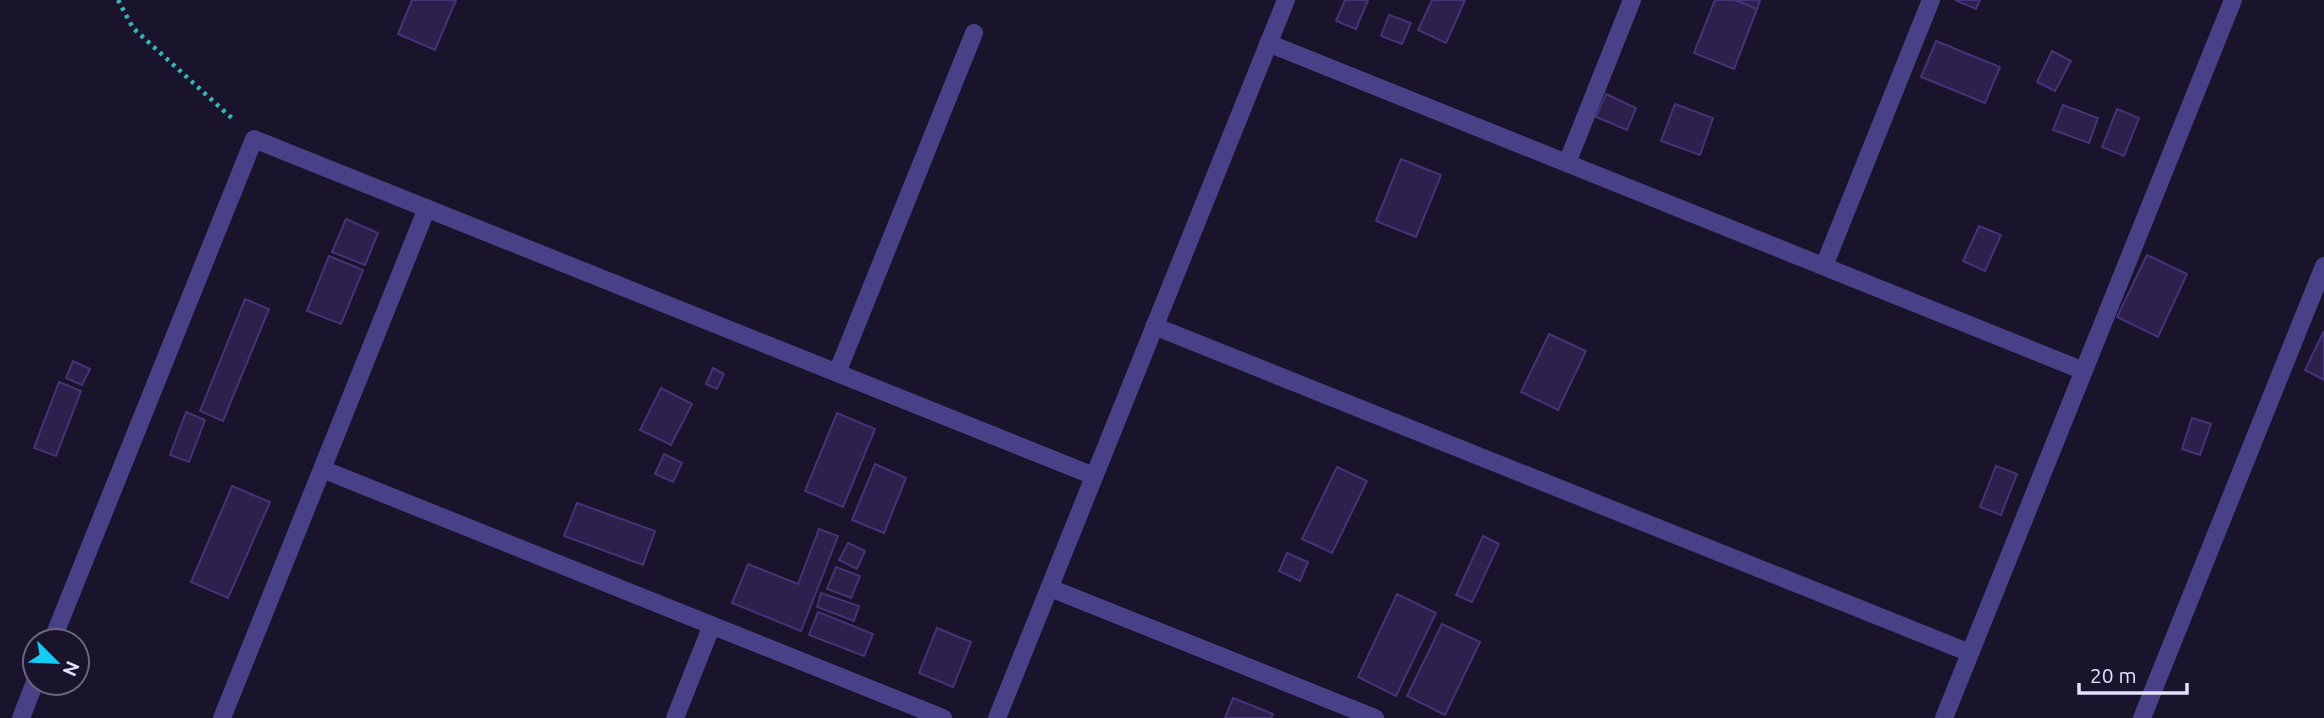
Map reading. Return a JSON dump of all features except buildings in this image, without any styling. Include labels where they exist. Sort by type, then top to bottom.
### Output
[{"type":"street","points":[[997,718],[1286,0]]},
{"type":"street","points":[[1567,163],[1632,0]]},
{"type":"street","points":[[1824,266],[1931,0]]},
{"type":"street","points":[[1944,718],[2234,0]]},
{"type":"street","points":[[837,373],[974,33]]},
{"type":"street","points":[[1268,43],[2084,371]]},
{"type":"street","points":[[58,627],[254,139],[1094,476]]},
{"type":"street","points":[[222,718],[427,208]]},
{"type":"street","points":[[2142,718],[2324,265]]},
{"type":"street","points":[[1154,326],[1970,653]]},
{"type":"street","points":[[322,469],[943,718]]},
{"type":"street","points":[[1050,588],[1375,718]]},
{"type":"street","points":[[675,718],[712,625]]},
{"type":"street","points":[[21,718],[29,697]]},
{"type":"path","points":[[118,0],[133,28],[254,139]]}]
